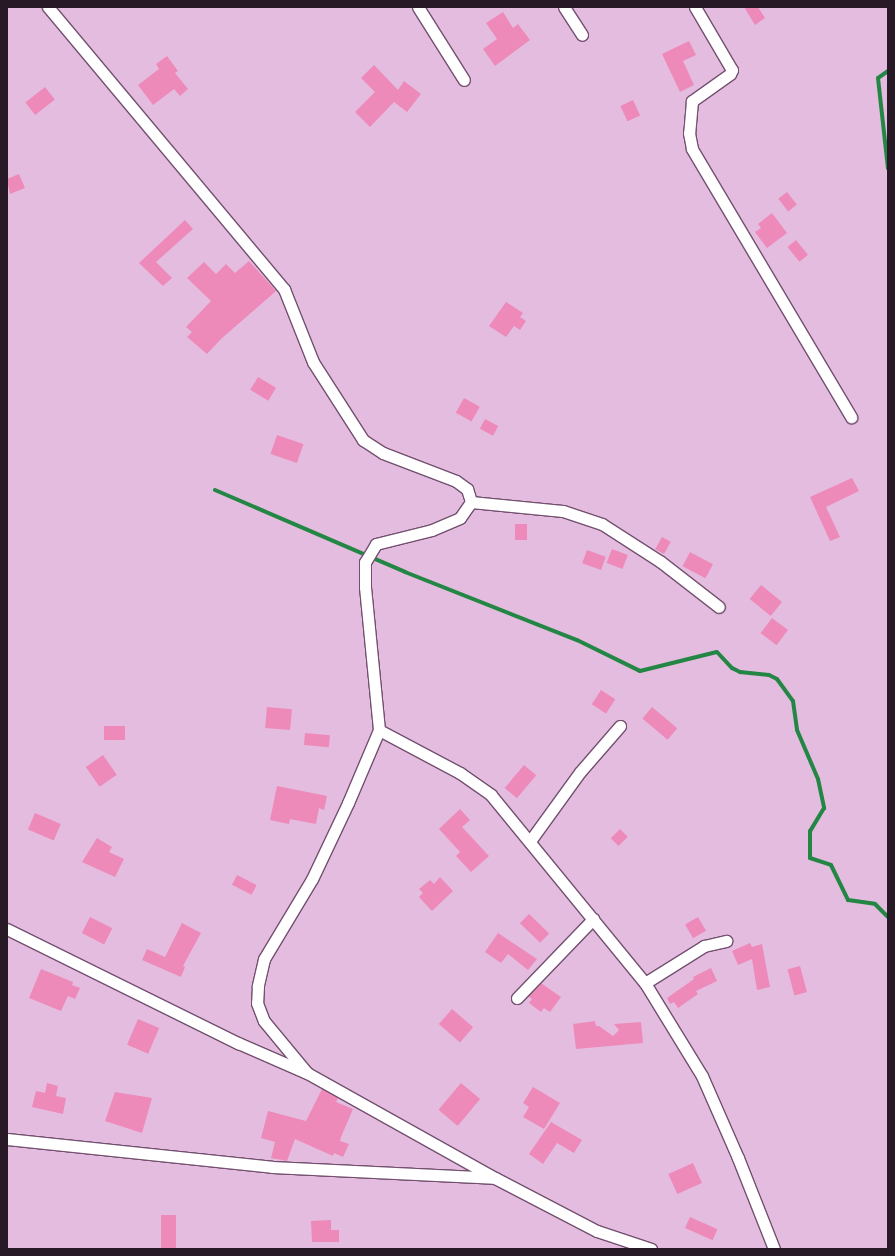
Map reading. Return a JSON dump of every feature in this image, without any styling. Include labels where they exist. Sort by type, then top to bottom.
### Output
[{"type":"street","points":[[48,7],[284,289],[313,362],[363,440],[383,453],[456,481],[467,489],[470,502],[460,518],[449,524],[376,544],[365,562],[365,587],[379,730],[348,803],[312,879],[264,959],[257,1003],[264,1021],[307,1073]]},
{"type":"street","points":[[418,7],[464,80]]},
{"type":"street","points":[[564,7],[582,35]]},
{"type":"street","points":[[695,7],[732,70],[730,74],[692,101],[689,133],[692,148],[851,417]]},
{"type":"street","points":[[470,502],[563,511],[602,524],[661,562],[719,607]]},
{"type":"street","points":[[530,840],[580,772],[620,726]]},
{"type":"street","points":[[379,730],[460,773],[491,796],[530,840],[645,983],[702,1076],[738,1158],[774,1249]]},
{"type":"street","points":[[517,998],[592,919]]},
{"type":"street","points":[[7,929],[238,1043],[307,1073],[495,1178],[597,1231],[652,1249]]},
{"type":"street","points":[[645,983],[704,946],[726,940]]},
{"type":"street","points":[[7,1140],[272,1167],[495,1178]]},
{"type":"building","points":[[744,7],[758,7],[765,18],[755,25]]},
{"type":"building","points":[[503,12],[513,28],[518,24],[530,40],[495,66],[483,49],[497,39],[486,23]]},
{"type":"building","points":[[689,41],[696,55],[683,61],[694,85],[680,92],[662,54]]},
{"type":"building","points":[[167,56],[178,71],[175,73],[188,89],[180,96],[174,89],[153,105],[138,85],[159,69],[156,64]]},
{"type":"building","points":[[374,65],[398,90],[404,81],[421,94],[407,112],[394,102],[370,127],[355,112],[375,92],[361,78]]},
{"type":"building","points":[[45,87],[55,100],[35,115],[25,102]]},
{"type":"building","points":[[633,100],[640,115],[627,121],[620,106]]},
{"type":"building","points":[[19,174],[25,188],[10,194],[7,179]]},
{"type":"building","points":[[787,192],[797,205],[788,211],[778,199]]},
{"type":"building","points":[[772,213],[787,233],[767,248],[755,232],[761,228],[758,224]]},
{"type":"building","points":[[185,220],[193,229],[156,262],[172,278],[163,286],[139,263]]},
{"type":"building","points":[[796,240],[808,255],[799,262],[787,247]]},
{"type":"building","points":[[249,261],[276,291],[221,339],[207,354],[187,337],[192,332],[186,327],[211,301],[187,278],[204,262],[216,274],[226,264],[235,273]]},
{"type":"building","points":[[506,302],[523,313],[520,317],[526,321],[520,330],[514,326],[506,337],[489,326]]},
{"type":"building","points":[[258,377],[276,388],[268,401],[250,390]]},
{"type":"building","points":[[464,398],[480,407],[472,422],[456,413]]},
{"type":"building","points":[[485,419],[498,426],[493,436],[480,429]]},
{"type":"building","points":[[277,435],[303,444],[297,463],[270,454]]},
{"type":"building","points":[[852,478],[859,491],[826,507],[840,537],[830,541],[810,497]]},
{"type":"building","points":[[515,524],[527,524],[527,540],[515,540]]},
{"type":"building","points":[[662,537],[671,542],[664,554],[655,549]]},
{"type":"building","points":[[612,549],[628,555],[622,569],[607,563]]},
{"type":"building","points":[[587,550],[606,557],[601,570],[582,563]]},
{"type":"building","points":[[690,552],[713,564],[705,578],[682,566]]},
{"type":"building","points":[[761,585],[782,602],[771,616],[750,599]]},
{"type":"building","points":[[772,618],[788,630],[777,645],[761,633]]},
{"type":"building","points":[[601,690],[615,699],[606,714],[592,704]]},
{"type":"building","points":[[267,707],[292,709],[290,730],[265,728]]},
{"type":"building","points":[[652,707],[677,728],[668,740],[642,718]]},
{"type":"building","points":[[104,726],[125,726],[125,740],[104,740]]},
{"type":"building","points":[[305,733],[330,735],[329,747],[304,745]]},
{"type":"building","points":[[103,755],[117,775],[100,787],[86,767]]},
{"type":"building","points":[[524,765],[536,775],[517,798],[505,788]]},
{"type":"building","points":[[277,786],[327,796],[324,810],[319,808],[316,824],[290,819],[289,824],[270,820]]},
{"type":"building","points":[[460,809],[470,820],[462,827],[489,856],[471,872],[456,856],[460,852],[439,829]]},
{"type":"building","points":[[35,813],[61,824],[54,841],[28,830]]},
{"type":"building","points":[[620,829],[628,837],[619,846],[611,838]]},
{"type":"building","points":[[97,838],[112,847],[109,852],[124,859],[115,877],[82,862]]},
{"type":"building","points":[[237,875],[257,885],[252,895],[232,885]]},
{"type":"building","points":[[440,877],[453,891],[432,911],[419,897],[423,893],[419,889],[430,880],[434,884]]},
{"type":"building","points":[[529,914],[549,933],[540,943],[520,923]]},
{"type":"building","points":[[90,917],[112,928],[104,944],[82,933]]},
{"type":"building","points":[[698,917],[706,931],[693,938],[685,925]]},
{"type":"building","points":[[182,923],[201,933],[183,966],[185,967],[181,977],[142,960],[147,949],[165,957]]},
{"type":"building","points":[[498,933],[537,959],[528,970],[508,954],[501,963],[485,952]]},
{"type":"building","points":[[750,943],[752,947],[762,944],[770,987],[757,990],[752,959],[738,965],[732,951]]},
{"type":"building","points":[[800,966],[807,992],[794,995],[787,969]]},
{"type":"building","points":[[711,968],[717,981],[696,991],[698,994],[678,1008],[674,1002],[670,1004],[667,998],[694,979],[693,977]]},
{"type":"building","points":[[41,969],[73,982],[72,985],[80,988],[75,999],[68,996],[61,1011],[29,998]]},
{"type":"building","points":[[541,983],[561,997],[550,1012],[544,1008],[541,1012],[529,1003],[532,999],[528,996]]},
{"type":"building","points":[[452,1009],[473,1027],[460,1042],[439,1024]]},
{"type":"building","points":[[138,1019],[159,1028],[148,1054],[127,1045]]},
{"type":"building","points":[[595,1021],[596,1026],[599,1026],[613,1036],[619,1030],[614,1024],[641,1022],[643,1043],[576,1049],[573,1024]]},
{"type":"building","points":[[47,1083],[58,1086],[56,1096],[66,1098],[63,1114],[32,1107],[36,1091],[45,1093]]},
{"type":"building","points":[[461,1083],[480,1099],[458,1126],[439,1110]]},
{"type":"building","points":[[533,1087],[560,1103],[544,1129],[523,1117],[529,1107],[523,1103]]},
{"type":"building","points":[[322,1089],[338,1098],[336,1102],[353,1109],[340,1141],[349,1144],[343,1157],[334,1153],[333,1156],[295,1139],[287,1161],[271,1158],[275,1142],[261,1138],[268,1111],[306,1121]]},
{"type":"building","points":[[115,1092],[152,1098],[142,1133],[105,1121]]},
{"type":"building","points":[[551,1122],[582,1140],[574,1153],[557,1143],[543,1164],[529,1154]]},
{"type":"building","points":[[693,1163],[702,1183],[677,1194],[668,1174]]},
{"type":"building","points":[[161,1215],[176,1215],[176,1249],[161,1249]]},
{"type":"building","points":[[690,1217],[717,1229],[713,1240],[685,1228]]},
{"type":"building","points":[[331,1220],[331,1230],[339,1230],[339,1242],[312,1242],[311,1221]]},
{"type":"waterway","points":[[888,71],[878,78],[888,168]]},
{"type":"waterway","points":[[215,490],[405,572],[577,640],[640,671],[717,652],[732,668],[740,672],[769,675],[777,679],[793,701],[797,730],[818,779],[824,808],[810,831],[810,858],[831,865],[848,900],[875,904],[888,917]]}]
